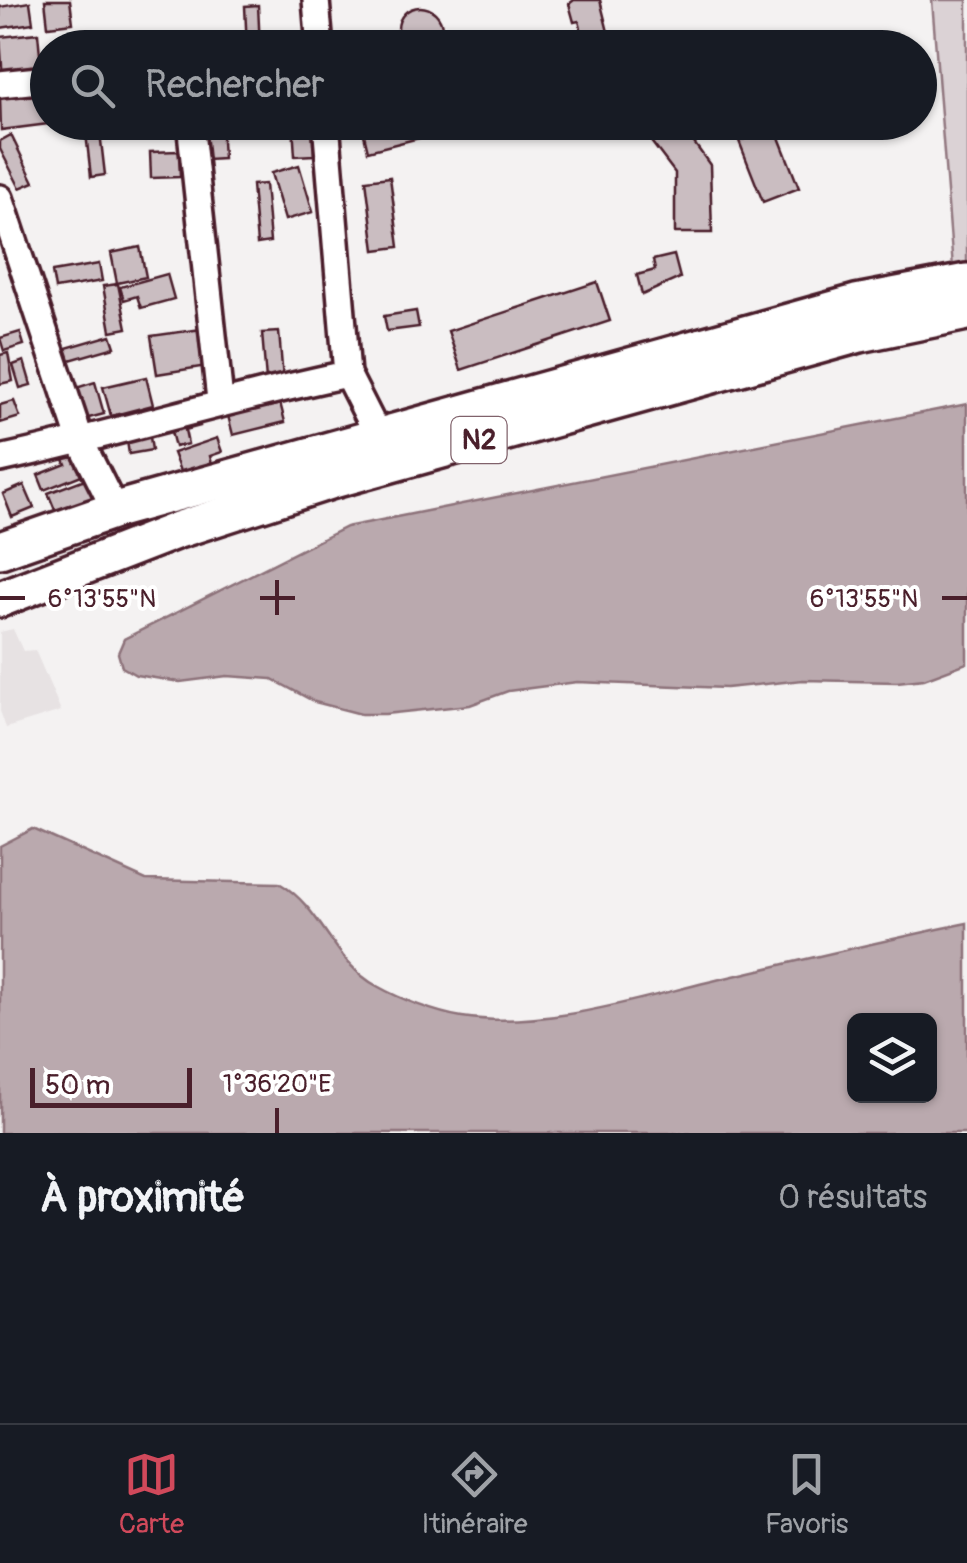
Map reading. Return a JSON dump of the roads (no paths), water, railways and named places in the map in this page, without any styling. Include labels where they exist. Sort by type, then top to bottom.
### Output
[{"type":"highway","name":"N2","points":[[0,599],[386,451],[856,302],[967,282]]},
{"type":"highway","name":"N2","points":[[0,550],[115,510],[386,451],[860,334],[967,312]]},
{"type":"street","points":[[314,30],[316,0]]},
{"type":"street","points":[[0,84],[30,81]]},
{"type":"street","points":[[192,140],[220,400]]},
{"type":"street","points":[[328,140],[347,374],[386,451]]},
{"type":"street","points":[[0,198],[81,442],[115,510]]},
{"type":"street","points":[[0,459],[81,442],[220,400],[347,374]]}]
